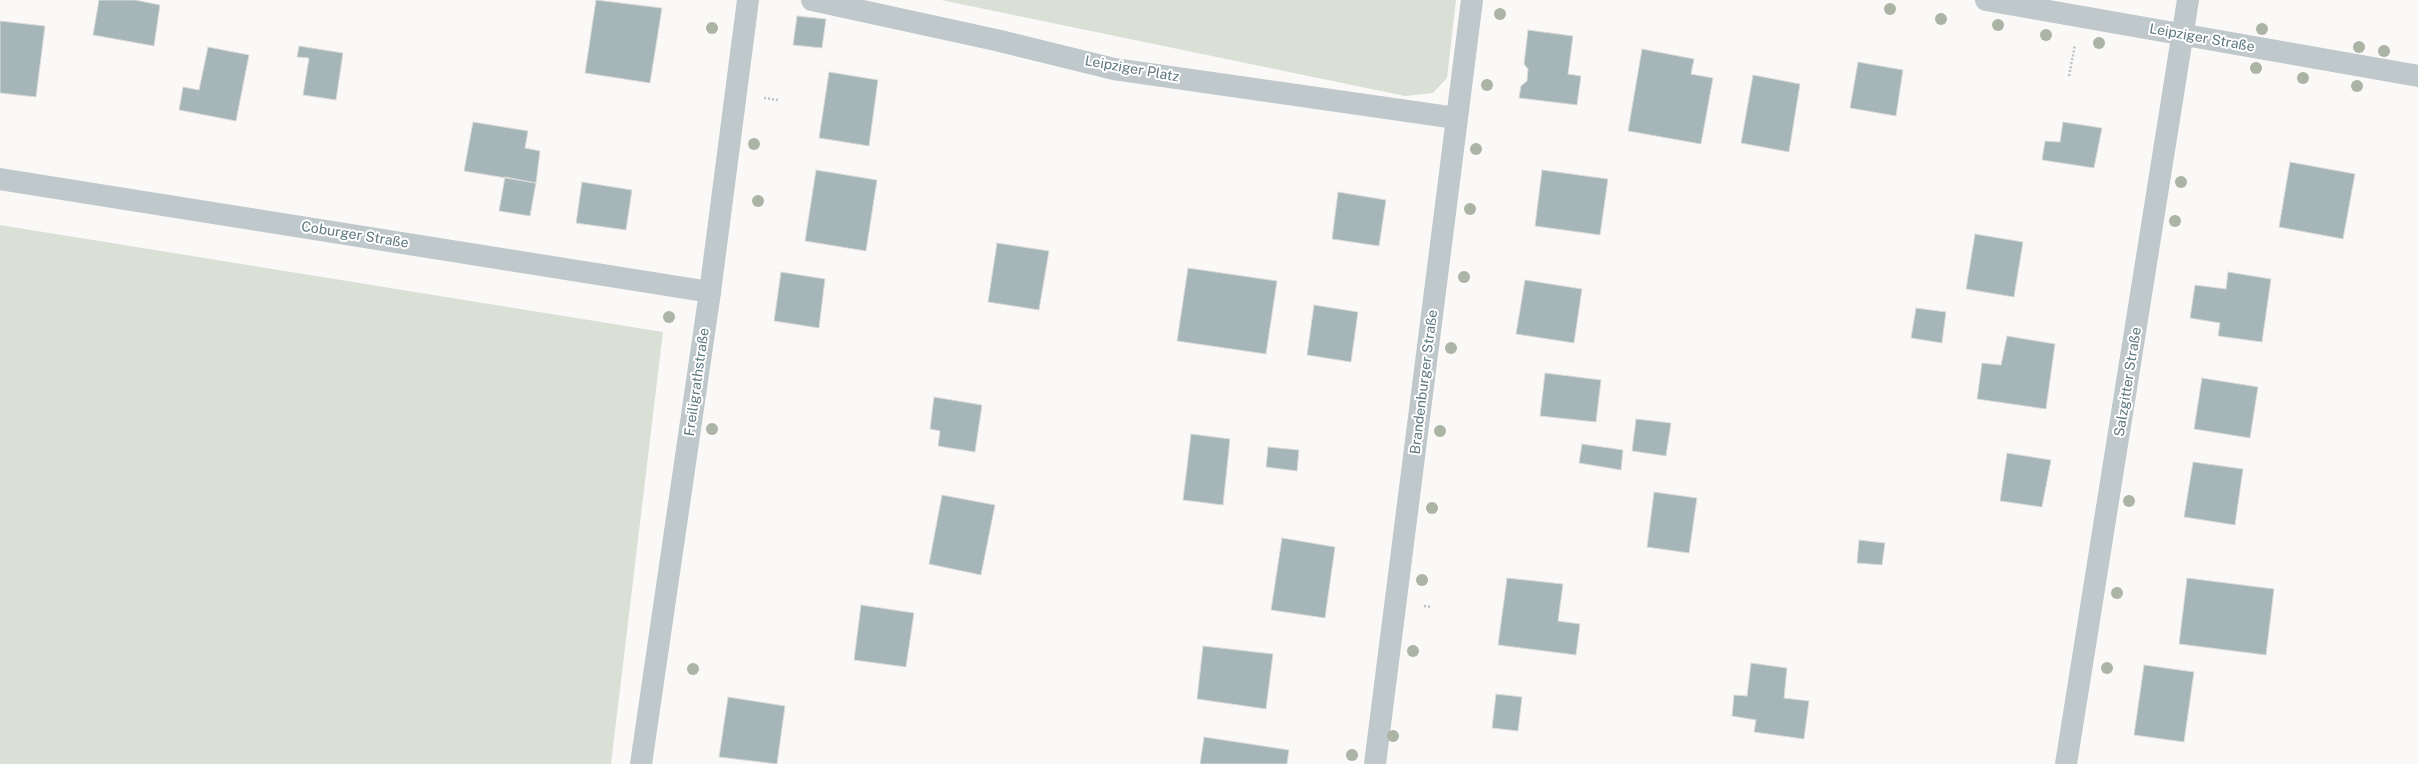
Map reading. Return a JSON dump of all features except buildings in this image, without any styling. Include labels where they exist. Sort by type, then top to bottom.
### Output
[{"type":"street","name":"Freiligrathstraße","points":[[641,764],[710,292],[748,0]]},
{"type":"street","name":"Leipziger Platz","points":[[812,0],[996,40],[1114,69],[1456,118]]},
{"type":"street","name":"Brandenburger Straße","points":[[1374,764],[1472,0]]},
{"type":"street","name":"Leipziger Straße","points":[[1986,0],[2418,76]]},
{"type":"street","name":"Salzgitter Straße","points":[[2066,764],[2188,0]]},
{"type":"street","name":"Coburger Straße","points":[[0,179],[710,292]]},
{"type":"shaded area","points":[[941,0],[1456,0],[1447,78],[1433,93],[1405,96]]},
{"type":"shaded area","points":[[0,225],[663,332],[611,764],[0,764]]}]
